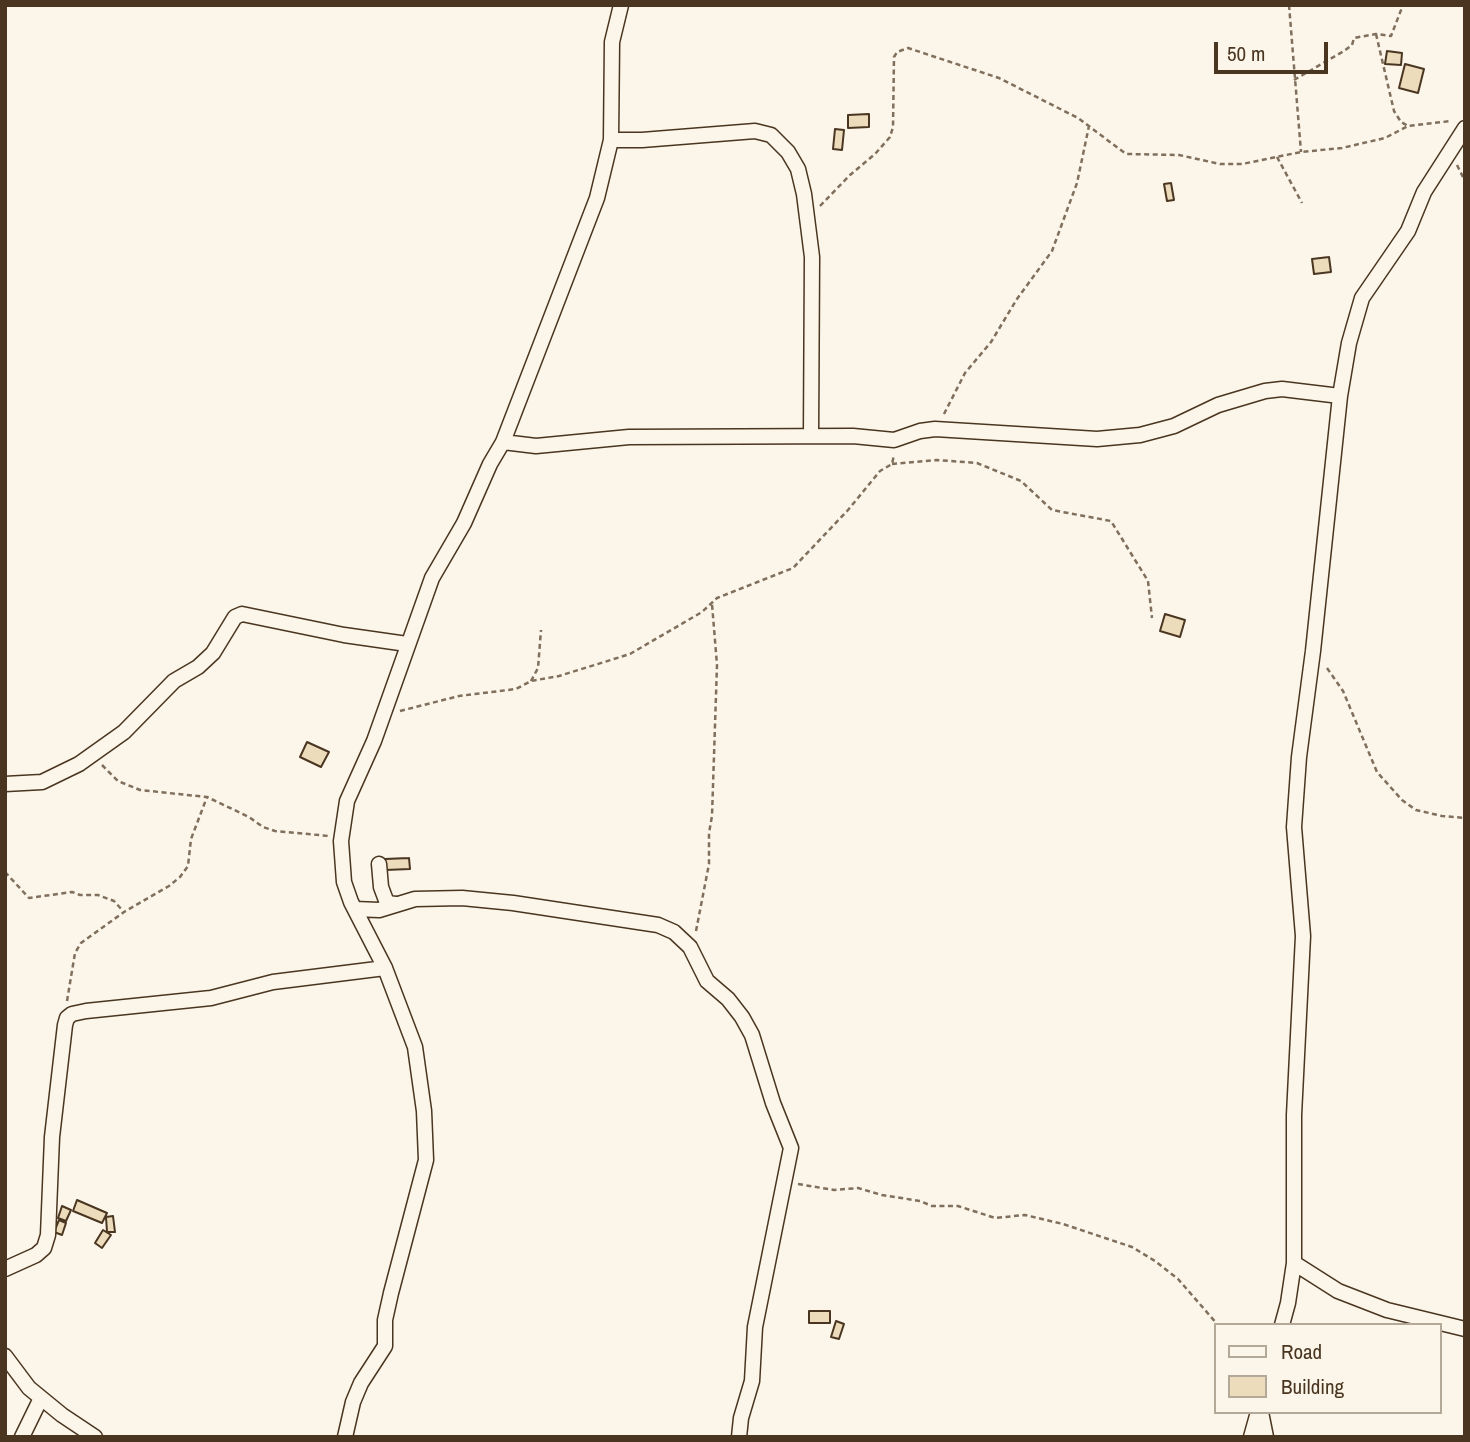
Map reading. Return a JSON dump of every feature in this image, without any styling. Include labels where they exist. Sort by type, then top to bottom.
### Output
[{"type":"street","points":[[345,1437],[357,1393],[385,1346],[391,1293],[426,1160],[424,1111],[415,1047],[385,968],[344,882],[341,841],[347,801],[374,741],[432,579],[464,523],[490,464],[503,442],[597,198],[611,140],[612,42],[621,5]]},
{"type":"street","points":[[1283,1323],[1294,1264],[1294,1115],[1303,936],[1294,827],[1299,757],[1340,396],[1349,343],[1362,299],[1408,231],[1424,192],[1459,124]]},
{"type":"street","points":[[611,140],[755,131],[771,135],[788,152],[798,169],[812,257],[811,436]]},
{"type":"street","points":[[503,442],[536,446],[629,437],[811,436],[894,440],[920,430],[935,429],[1097,439],[1140,435],[1174,426],[1218,405],[1265,391],[1282,389],[1340,396]]},
{"type":"street","points":[[5,784],[42,782],[79,765],[124,732],[174,681],[198,667],[213,653],[235,617],[242,614],[344,635],[407,644]]},
{"type":"street","points":[[379,864],[381,887],[387,903],[396,904]]},
{"type":"street","points":[[355,909],[379,911],[396,904],[439,898],[513,903],[658,925],[674,932],[690,947],[707,981],[728,999],[752,1035],[773,1103],[789,1139],[790,1157],[755,1327],[752,1381],[740,1435]]},
{"type":"street","points":[[5,1269],[36,1255],[44,1248],[48,1235],[52,1136],[67,1018],[72,1014],[86,1010],[211,998],[273,982],[385,968]]},
{"type":"street","points":[[1294,1264],[1338,1291],[1387,1310],[1440,1323]]},
{"type":"street","points":[[1442,1323],[1465,1329]]},
{"type":"street","points":[[5,1356],[29,1388],[95,1437]]},
{"type":"street","points":[[22,1437],[41,1398]]},
{"type":"street","points":[[1251,1437],[1259,1414]]},
{"type":"street","points":[[1260,1414],[1266,1437]]},
{"type":"path","points":[[1289,5],[1301,152]]},
{"type":"path","points":[[1294,80],[1344,51],[1352,45],[1354,38],[1376,34],[1391,36],[1403,5]]},
{"type":"path","points":[[1376,34],[1394,111],[1401,122],[1408,126]]},
{"type":"path","points":[[808,219],[850,174],[890,138],[893,127],[895,54],[899,50],[911,48],[999,78],[1064,110],[1126,154],[1179,155],[1220,164],[1242,164],[1301,152],[1342,148],[1384,138],[1408,126],[1459,124]]},
{"type":"path","points":[[935,429],[965,373],[991,342],[1017,299],[1052,251],[1077,183],[1089,126]]},
{"type":"path","points":[[1277,157],[1302,203]]},
{"type":"path","points":[[892,464],[894,440]]},
{"type":"path","points":[[383,714],[459,696],[509,691],[531,681],[569,673],[630,654],[728,593],[793,568],[848,510],[880,471],[892,464],[937,460],[977,463],[1021,481],[1052,510],[1111,521],[1148,581],[1152,618]]},
{"type":"path","points":[[690,947],[701,916],[709,863],[717,665],[712,603]]},
{"type":"path","points":[[531,681],[538,668],[541,630]]},
{"type":"path","points":[[1313,651],[1343,691],[1377,772],[1402,800],[1416,810],[1465,818]]},
{"type":"path","points":[[94,754],[111,777],[139,790],[207,797],[249,817],[263,827],[285,832],[320,834],[341,841]]},
{"type":"path","points":[[67,1018],[70,978],[75,953],[81,943],[180,877],[188,866],[191,839],[207,797]]},
{"type":"path","points":[[5,872],[29,898],[72,892],[98,895],[114,901],[124,912]]},
{"type":"path","points":[[784,1177],[802,1187],[834,1190],[858,1188],[932,1206],[958,1206],[995,1218],[1025,1215],[1063,1223],[1082,1232],[1132,1247],[1155,1261],[1178,1279],[1216,1323]]},
{"type":"building","points":[[1387,51],[1402,53],[1401,65],[1385,64]]},
{"type":"building","points":[[1405,64],[1424,69],[1418,93],[1399,88]]},
{"type":"building","points":[[869,114],[869,127],[848,128],[848,115]]},
{"type":"building","points":[[835,129],[844,130],[842,150],[833,149]]},
{"type":"building","points":[[1171,183],[1174,200],[1167,201],[1164,184]]},
{"type":"building","points":[[1329,257],[1331,272],[1314,274],[1312,259]]},
{"type":"building","points":[[1165,614],[1185,620],[1180,637],[1160,631]]},
{"type":"building","points":[[307,742],[329,752],[321,767],[300,757]]},
{"type":"building","points":[[409,858],[410,869],[385,870],[385,859]]},
{"type":"building","points":[[77,1200],[107,1213],[102,1223],[73,1211]]},
{"type":"building","points":[[62,1206],[71,1210],[66,1221],[58,1218]]},
{"type":"building","points":[[113,1216],[115,1232],[107,1232],[106,1217]]},
{"type":"building","points":[[59,1220],[66,1223],[62,1235],[54,1232]]},
{"type":"building","points":[[103,1230],[111,1235],[102,1248],[95,1243]]},
{"type":"building","points":[[809,1311],[830,1311],[830,1323],[809,1323]]},
{"type":"building","points":[[836,1321],[844,1324],[839,1339],[831,1337]]}]
